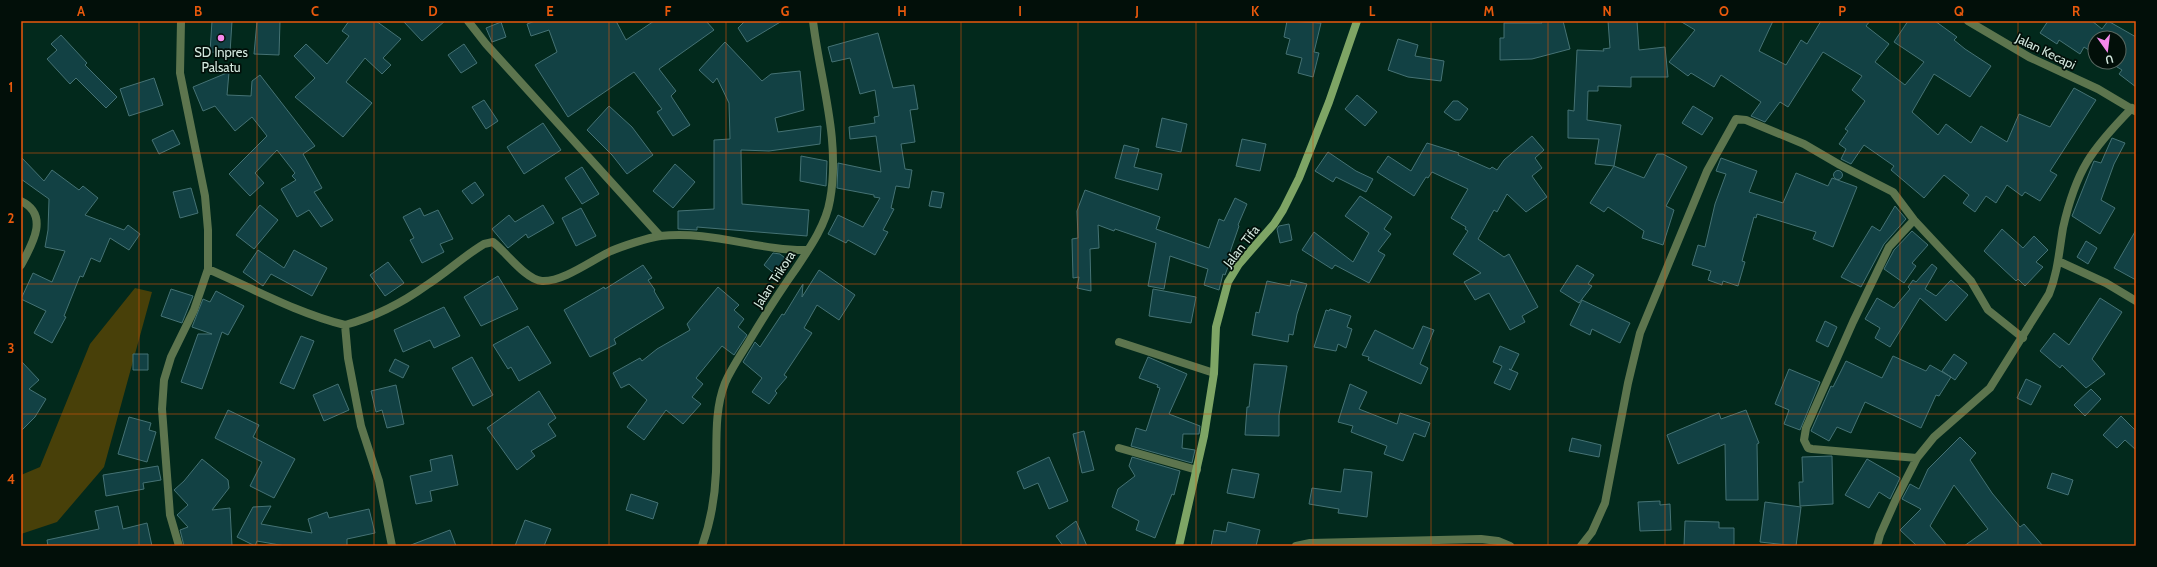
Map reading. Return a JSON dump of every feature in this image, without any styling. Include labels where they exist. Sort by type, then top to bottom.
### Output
[{"type":"street","points":[[179,546],[170,515],[162,409],[164,380],[172,357],[194,310],[208,269],[208,230],[204,196],[180,73],[181,21]]},
{"type":"street","points":[[468,21],[486,44],[660,236]]},
{"type":"street","name":"Jalan Trikora","points":[[702,546],[707,534],[713,498],[719,406],[726,382],[774,301],[823,223],[830,201],[833,151],[829,114],[813,21]]},
{"type":"street","name":"Jalan Tifa","points":[[1179,546],[1196,470],[1214,372],[1216,327],[1228,282],[1239,264],[1274,224],[1283,210],[1299,178],[1332,94],[1357,21]]},
{"type":"street","name":"Jalan Kecapi","points":[[1968,21],[2029,57],[2098,89],[2134,110]]},
{"type":"street","points":[[1877,546],[1896,499],[1917,458],[1934,437],[1990,388],[2023,338],[2049,294],[2056,278],[2071,194],[2079,175],[2087,160],[2106,135],[2134,110]]},
{"type":"street","points":[[1581,546],[1592,532],[1605,502],[1628,383],[1640,333],[1707,171],[1736,120],[1746,120],[1774,130],[1804,144],[1840,165],[1893,192],[1914,220],[1971,281],[1988,310],[2023,338]]},
{"type":"street","points":[[21,201],[27,204],[35,214],[37,225],[33,243],[21,265]]},
{"type":"street","points":[[1914,220],[1890,247],[1849,329],[1806,428],[1804,440],[1808,448],[1812,449],[1917,458]]},
{"type":"street","points":[[208,269],[285,305],[321,319],[345,326],[376,315],[406,298],[427,286],[484,244],[492,242],[529,276],[541,281],[554,280],[612,250],[660,236],[707,237],[788,251],[807,250]]},
{"type":"street","points":[[2058,261],[2106,283],[2136,301]]},
{"type":"street","points":[[345,326],[348,358],[361,426],[379,481],[392,546]]},
{"type":"street","points":[[1119,342],[1214,372]]},
{"type":"street","points":[[1120,448],[1196,470]]},
{"type":"street","points":[[1296,546],[1310,543],[1481,539],[1498,541],[1510,546]]},
{"type":"shaded area","points":[[135,288],[152,292],[104,467],[57,522],[21,534],[21,475],[40,467],[90,344]]},
{"type":"building","name":"SD Inpres Palsatu","points":[[212,21],[232,21],[230,53],[210,52]]},
{"type":"building","points":[[257,21],[280,21],[279,55],[254,54]]},
{"type":"building","points":[[349,21],[376,21],[401,39],[383,58],[391,65],[382,74],[365,58],[346,82],[372,103],[343,137],[295,97],[315,78],[294,56],[306,44],[327,64],[349,36],[342,31]]},
{"type":"building","points":[[403,21],[445,21],[422,41]]},
{"type":"building","points":[[535,21],[616,21],[626,40],[654,21],[706,21],[714,30],[659,69],[676,91],[671,96],[690,125],[673,136],[657,112],[662,109],[634,72],[568,117],[535,65],[557,52],[549,30],[531,36],[527,24]]},
{"type":"building","points":[[745,21],[782,21],[747,42],[738,28]]},
{"type":"building","points":[[1287,21],[1321,23],[1314,52],[1319,53],[1313,77],[1298,73],[1302,58],[1286,54],[1290,39],[1284,37]]},
{"type":"building","points":[[1541,21],[1563,21],[1570,49],[1532,59],[1500,60],[1500,38],[1504,38],[1504,23],[1542,23]]},
{"type":"building","points":[[1608,21],[1637,21],[1639,50],[1665,47],[1668,77],[1631,77],[1631,87],[1598,86],[1598,91],[1588,91],[1587,120],[1621,125],[1614,166],[1595,164],[1599,139],[1568,138],[1568,110],[1574,111],[1577,50],[1604,51],[1603,49],[1610,48]]},
{"type":"building","points":[[1680,21],[1773,21],[1759,51],[1786,65],[1801,40],[1807,44],[1821,21],[1870,21],[1866,26],[1889,44],[1875,62],[1905,85],[1924,62],[1894,42],[1908,21],[1935,21],[1957,37],[1954,40],[1965,49],[1991,66],[1970,97],[1934,74],[1912,112],[1938,135],[1946,124],[1971,143],[1981,126],[2007,142],[2019,114],[2050,127],[2074,88],[2096,100],[2050,171],[2057,175],[2040,201],[2025,192],[2022,196],[2007,185],[1996,203],[1986,196],[1975,212],[1963,203],[1969,195],[1944,175],[1924,198],[1891,170],[1894,166],[1864,145],[1851,164],[1841,159],[1846,149],[1839,144],[1848,131],[1845,129],[1865,101],[1852,90],[1862,76],[1823,52],[1788,107],[1780,102],[1765,122],[1751,116],[1761,102],[1721,75],[1714,87],[1691,73],[1688,76],[1669,62],[1695,30]]},
{"type":"building","points":[[2048,21],[2092,21],[2102,29],[2108,21],[2124,30],[2087,30],[2087,49],[2084,47],[2080,54],[2059,40],[2057,44],[2040,33]]},
{"type":"building","points":[[501,22],[506,37],[492,42],[486,28]]},
{"type":"building","points":[[2127,32],[2136,37],[2136,87],[2119,74],[2122,70],[2127,70]]},
{"type":"building","points":[[878,33],[893,88],[914,85],[918,109],[910,110],[915,142],[901,144],[905,169],[912,170],[909,188],[896,186],[891,208],[894,209],[883,230],[888,232],[875,255],[848,240],[846,243],[828,234],[838,215],[863,227],[880,198],[874,197],[874,195],[837,188],[838,163],[881,172],[876,136],[850,139],[849,127],[875,123],[874,117],[879,116],[875,90],[860,94],[850,58],[832,62],[828,47]]},
{"type":"building","points":[[61,35],[87,63],[85,65],[117,97],[106,108],[76,78],[70,84],[47,59],[57,50],[51,44]]},
{"type":"building","points":[[1398,39],[1418,45],[1415,56],[1444,61],[1441,81],[1408,77],[1388,70]]},
{"type":"building","points":[[725,42],[762,81],[771,74],[800,71],[804,110],[775,118],[778,132],[821,126],[820,144],[769,151],[741,150],[742,204],[809,210],[807,236],[697,227],[697,230],[678,229],[678,211],[714,209],[714,140],[730,139],[729,103],[717,78],[713,83],[699,70]]},
{"type":"building","points":[[464,44],[477,63],[461,73],[448,55]]},
{"type":"building","points":[[229,72],[227,95],[251,96],[252,81],[260,75],[315,146],[303,154],[322,188],[314,192],[333,220],[321,227],[309,210],[297,217],[281,189],[296,180],[292,176],[295,173],[277,150],[255,173],[264,183],[250,196],[229,174],[267,136],[252,117],[235,131],[215,106],[203,111],[193,87]]},
{"type":"building","points":[[154,78],[163,105],[129,116],[120,89]]},
{"type":"building","points":[[1357,95],[1377,112],[1365,126],[1345,109]]},
{"type":"building","points":[[484,100],[498,121],[486,129],[472,107]]},
{"type":"building","points":[[1453,101],[1458,101],[1468,109],[1460,120],[1455,120],[1444,112]]},
{"type":"building","points":[[609,106],[632,127],[653,155],[627,174],[612,155],[587,130]]},
{"type":"building","points":[[1693,106],[1713,118],[1702,135],[1682,123]]},
{"type":"building","points":[[1162,118],[1187,124],[1181,152],[1156,147]]},
{"type":"building","points":[[543,123],[561,150],[524,174],[507,147]]},
{"type":"building","points":[[173,130],[180,144],[159,154],[152,140]]},
{"type":"building","points":[[1532,136],[1544,150],[1535,158],[1542,168],[1532,176],[1547,197],[1526,212],[1507,194],[1497,212],[1494,210],[1478,239],[1504,257],[1509,254],[1538,307],[1522,316],[1525,322],[1510,330],[1489,293],[1475,300],[1464,282],[1481,273],[1453,254],[1468,231],[1465,229],[1466,227],[1451,218],[1468,189],[1432,172],[1428,178],[1426,177],[1414,196],[1377,172],[1388,156],[1411,171],[1427,143],[1459,153],[1458,155],[1490,169],[1492,167],[1497,170],[1504,160]]},
{"type":"building","points":[[2112,138],[2125,143],[2114,164],[2101,200],[2115,208],[2100,234],[2072,216],[2094,161],[2101,163]]},
{"type":"building","points":[[1242,139],[1266,144],[1260,171],[1236,166]]},
{"type":"building","points":[[1124,145],[1139,149],[1134,167],[1162,174],[1158,190],[1115,178]]},
{"type":"building","points":[[1328,152],[1356,171],[1373,179],[1366,192],[1336,177],[1333,182],[1315,171]]},
{"type":"building","points":[[1657,154],[1663,154],[1687,167],[1666,206],[1674,210],[1663,245],[1642,238],[1644,231],[1608,207],[1604,212],[1590,203],[1614,166],[1644,178]]},
{"type":"building","points":[[801,156],[827,161],[826,186],[800,181]]},
{"type":"building","points":[[21,157],[44,181],[52,170],[79,190],[83,186],[98,198],[85,215],[124,230],[128,225],[140,234],[129,250],[110,238],[100,262],[91,258],[83,277],[80,276],[64,316],[66,317],[52,343],[34,333],[46,311],[21,299],[33,273],[52,282],[65,251],[45,247],[48,230],[49,199],[21,179]]},
{"type":"building","points":[[1721,158],[1757,171],[1749,192],[1783,203],[1796,173],[1828,186],[1832,178],[1857,187],[1833,247],[1813,239],[1816,232],[1757,214],[1756,218],[1754,217],[1742,261],[1745,262],[1738,286],[1723,281],[1722,285],[1708,280],[1711,271],[1692,265],[1698,245],[1705,247],[1715,204],[1726,174],[1716,171]]},
{"type":"building","points":[[675,164],[695,182],[673,208],[653,191]]},
{"type":"building","points":[[582,167],[599,194],[582,204],[565,178]]},
{"type":"building","points":[[1838,170],[1843,175],[1838,180],[1833,175]]},
{"type":"building","points":[[475,182],[484,195],[472,204],[462,191]]},
{"type":"building","points":[[191,188],[198,213],[180,218],[173,192]]},
{"type":"building","points":[[1085,190],[1160,217],[1156,229],[1209,248],[1219,219],[1224,221],[1235,198],[1247,204],[1238,225],[1239,226],[1229,255],[1232,256],[1225,275],[1223,274],[1219,290],[1204,285],[1208,269],[1170,256],[1164,289],[1148,286],[1156,243],[1115,229],[1114,231],[1098,225],[1099,248],[1090,249],[1091,291],[1077,288],[1079,277],[1073,278],[1072,239],[1078,238],[1077,211]]},
{"type":"building","points":[[932,191],[944,193],[941,208],[929,206]]},
{"type":"building","points":[[1360,196],[1392,217],[1384,229],[1391,234],[1378,251],[1385,255],[1369,283],[1335,265],[1332,269],[1302,250],[1314,232],[1353,262],[1369,233],[1345,216]]},
{"type":"building","points":[[260,205],[278,220],[254,249],[236,235]]},
{"type":"building","points":[[543,205],[554,223],[528,238],[526,234],[508,248],[492,229],[509,215],[515,222]]},
{"type":"building","points":[[1895,206],[1906,219],[1884,244],[1861,287],[1841,277],[1872,226],[1880,231]]},
{"type":"building","points":[[420,208],[424,216],[438,210],[453,239],[440,244],[444,252],[422,263],[410,240],[414,238],[403,217]]},
{"type":"building","points":[[581,208],[596,236],[576,246],[562,218]]},
{"type":"building","points":[[1289,224],[1292,240],[1280,243],[1277,229],[1279,226]]},
{"type":"building","points":[[2002,229],[2023,248],[2034,236],[2048,250],[2036,262],[2043,267],[2025,286],[2018,279],[2016,281],[1984,251]]},
{"type":"building","points":[[2136,230],[2136,280],[2114,268]]},
{"type":"building","points":[[1912,231],[1928,245],[1912,263],[1916,266],[1904,283],[1884,269],[1894,250]]},
{"type":"building","points":[[2086,241],[2097,248],[2088,264],[2077,257]]},
{"type":"building","points":[[258,250],[284,268],[294,250],[327,268],[312,296],[271,274],[263,286],[243,272]]},
{"type":"building","points":[[773,253],[780,254],[789,261],[777,276],[764,265]]},
{"type":"building","points":[[388,262],[404,283],[385,296],[370,275]]},
{"type":"building","points":[[1932,264],[1937,268],[1925,289],[1936,296],[1951,280],[1968,295],[1946,321],[1920,298],[1890,347],[1875,338],[1880,328],[1865,319],[1877,298],[1894,308],[1910,289],[1908,287],[1913,280],[1916,282]]},
{"type":"building","points":[[643,265],[652,278],[648,280],[664,308],[614,339],[616,344],[590,357],[564,310],[604,287],[605,289]]},
{"type":"building","points":[[1577,265],[1594,275],[1588,284],[1592,286],[1579,303],[1560,291]]},
{"type":"building","points":[[819,270],[855,295],[839,320],[817,305],[804,328],[812,333],[784,375],[787,377],[775,391],[777,393],[769,404],[752,392],[762,378],[743,362],[755,342],[760,347],[782,314],[784,315],[803,284],[802,297]]},
{"type":"building","points":[[498,276],[518,309],[481,326],[464,297]]},
{"type":"building","points":[[1291,280],[1307,284],[1297,314],[1293,335],[1289,334],[1288,342],[1252,335],[1256,312],[1259,313],[1267,281],[1290,286]]},
{"type":"building","points":[[718,287],[739,305],[734,310],[744,319],[738,327],[747,335],[734,355],[722,346],[696,378],[703,384],[692,397],[701,404],[683,424],[666,410],[644,440],[627,427],[647,400],[629,384],[621,388],[613,373],[640,358],[642,361],[657,349],[690,330],[687,324]]},
{"type":"building","points":[[171,289],[193,296],[182,323],[161,316]]},
{"type":"building","points":[[1153,289],[1196,297],[1191,323],[1149,316]]},
{"type":"building","points":[[216,291],[244,306],[228,335],[222,332],[202,389],[181,382],[198,334],[212,334],[192,327],[203,299],[210,302]]},
{"type":"building","points":[[2100,298],[2122,312],[2092,359],[2105,374],[2086,388],[2062,365],[2060,368],[2040,351],[2054,333],[2069,345]]},
{"type":"building","points":[[1582,300],[1630,323],[1620,343],[1592,329],[1590,335],[1570,325]]},
{"type":"building","points":[[444,307],[460,336],[434,348],[430,340],[403,352],[394,330]]},
{"type":"building","points":[[1330,309],[1351,316],[1347,327],[1352,329],[1346,348],[1338,344],[1336,351],[1314,347],[1326,310],[1329,311]]},
{"type":"building","points":[[1825,321],[1837,327],[1828,347],[1816,341]]},
{"type":"building","points":[[528,326],[551,363],[519,381],[511,367],[508,369],[493,345]]},
{"type":"building","points":[[1423,326],[1434,330],[1420,364],[1428,368],[1421,384],[1368,360],[1369,357],[1362,355],[1375,330],[1413,349]]},
{"type":"building","points":[[301,336],[314,341],[294,389],[280,383]]},
{"type":"building","points":[[1500,346],[1519,354],[1511,370],[1518,373],[1510,390],[1494,383],[1502,366],[1493,362]]},
{"type":"building","points":[[133,354],[148,354],[148,370],[133,370]]},
{"type":"building","points":[[1954,354],[1967,363],[1955,380],[1942,371]]},
{"type":"building","points":[[1893,356],[1926,371],[1930,365],[1951,377],[1939,396],[1936,395],[1921,428],[1865,402],[1851,433],[1837,427],[1829,441],[1811,431],[1831,386],[1833,387],[1846,361],[1882,378]]},
{"type":"building","points":[[472,357],[493,395],[473,406],[452,368]]},
{"type":"building","points":[[1148,357],[1187,374],[1169,414],[1200,426],[1199,434],[1183,434],[1182,448],[1195,450],[1192,463],[1131,446],[1136,428],[1146,431],[1160,388],[1157,387],[1158,385],[1139,378]]},
{"type":"building","points":[[395,359],[409,366],[403,378],[389,371]]},
{"type":"building","points":[[21,361],[39,380],[29,389],[46,399],[35,417],[21,431]]},
{"type":"building","points":[[1254,364],[1287,366],[1279,415],[1279,436],[1245,435],[1247,407],[1249,407]]},
{"type":"building","points":[[1789,369],[1820,382],[1800,430],[1784,424],[1789,410],[1775,404]]},
{"type":"building","points":[[2026,379],[2041,386],[2031,405],[2017,398]]},
{"type":"building","points":[[338,384],[349,410],[324,421],[313,395]]},
{"type":"building","points":[[1350,384],[1367,392],[1359,409],[1397,424],[1400,413],[1430,423],[1425,437],[1414,433],[1403,461],[1384,454],[1387,446],[1351,432],[1353,426],[1338,422]]},
{"type":"building","points":[[396,385],[404,424],[387,428],[382,410],[376,412],[371,391]]},
{"type":"building","points":[[2091,389],[2101,399],[2085,416],[2074,405]]},
{"type":"building","points":[[539,391],[556,418],[548,424],[556,436],[531,451],[535,456],[517,470],[487,428]]},
{"type":"building","points":[[228,410],[259,425],[253,437],[295,459],[274,498],[250,486],[262,462],[215,438]]},
{"type":"building","points":[[1746,410],[1759,443],[1757,444],[1758,500],[1726,500],[1725,444],[1678,464],[1667,435],[1719,413],[1721,419]]},
{"type":"building","points":[[2121,416],[2136,431],[2136,450],[2125,440],[2117,448],[2103,435]]},
{"type":"building","points":[[129,417],[151,423],[149,430],[156,432],[147,462],[118,454]]},
{"type":"building","points":[[1084,431],[1094,470],[1082,473],[1073,434]]},
{"type":"building","points":[[1960,437],[1976,453],[1970,460],[1992,493],[2020,527],[2024,524],[2043,546],[1964,546],[1988,529],[1954,485],[1930,526],[1947,546],[1917,546],[1900,530],[1921,509],[1902,499],[1910,484],[1919,489],[1928,469]]},
{"type":"building","points":[[1572,438],[1601,445],[1599,457],[1569,451]]},
{"type":"building","points":[[452,455],[458,485],[430,491],[432,501],[416,504],[410,476],[432,471],[430,460]]},
{"type":"building","points":[[1832,456],[1833,504],[1800,506],[1799,482],[1803,482],[1802,457]]},
{"type":"building","points":[[1049,457],[1068,501],[1049,509],[1038,483],[1024,489],[1017,472]]},
{"type":"building","points":[[1132,457],[1180,471],[1174,495],[1172,494],[1155,538],[1136,530],[1139,521],[1112,507],[1118,489],[1135,476],[1129,466]]},
{"type":"building","points":[[202,459],[228,480],[229,488],[212,510],[230,508],[232,546],[184,546],[180,530],[188,527],[177,515],[188,505],[174,490],[184,481]]},
{"type":"building","points":[[1867,459],[1900,478],[1890,499],[1879,492],[1869,508],[1845,495]]},
{"type":"building","points":[[158,466],[161,480],[143,483],[144,489],[106,496],[103,475]]},
{"type":"building","points":[[1232,469],[1259,474],[1254,498],[1227,493]]},
{"type":"building","points":[[1344,469],[1372,472],[1367,517],[1338,513],[1339,509],[1309,504],[1312,488],[1341,492]]},
{"type":"building","points":[[2052,473],[2073,480],[2068,495],[2047,488]]},
{"type":"building","points":[[631,494],[658,503],[653,519],[626,510]]},
{"type":"building","points":[[1660,501],[1660,505],[1670,504],[1671,530],[1640,531],[1638,502]]},
{"type":"building","points":[[1765,502],[1801,507],[1796,546],[1760,542]]},
{"type":"building","points":[[118,506],[123,529],[147,523],[152,546],[48,546],[47,540],[99,529],[95,511]]},
{"type":"building","points":[[271,506],[261,524],[312,533],[308,519],[327,512],[329,518],[369,509],[375,533],[347,539],[347,546],[285,546],[257,541],[255,546],[237,537],[253,507]]},
{"type":"building","points":[[525,520],[551,529],[544,546],[515,546]]},
{"type":"building","points":[[1076,521],[1087,546],[1063,546],[1056,536]]},
{"type":"building","points":[[1685,521],[1719,522],[1719,528],[1734,528],[1734,546],[1684,546]]},
{"type":"building","points":[[1228,522],[1260,530],[1256,546],[1211,546],[1214,530],[1226,532]]},
{"type":"building","points":[[450,530],[456,546],[411,546],[411,545]]},
{"type":"place","name":"SD Inpres Palsatu","points":[[221,38]]}]
